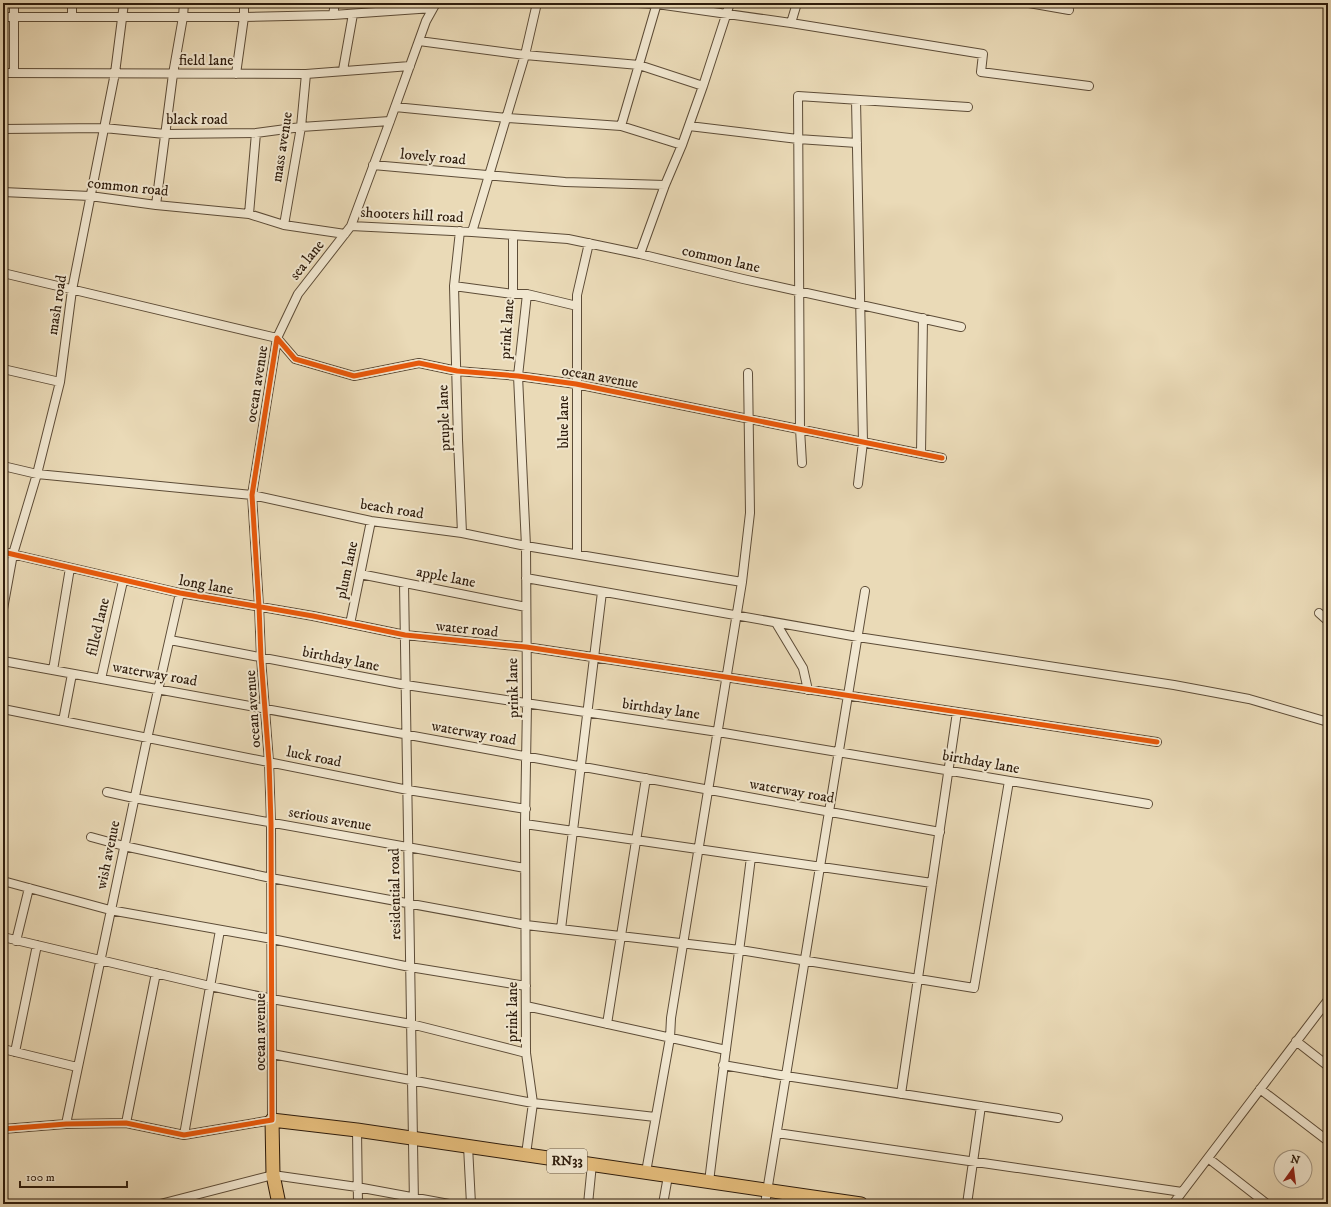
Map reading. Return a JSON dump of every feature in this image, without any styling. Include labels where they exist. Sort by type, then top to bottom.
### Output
[{"type":"main road","name":"RN33","points":[[272,1120],[357,1130],[526,1154],[830,1202],[861,1204]]},
{"type":"main road","points":[[272,1120],[272,1175],[279,1204]]},
{"type":"street","points":[[14,3],[14,73]]},
{"type":"street","points":[[72,3],[72,17]]},
{"type":"street","name":"mash road","points":[[3,608],[13,554],[37,474],[60,382],[72,290],[115,73],[124,3]]},
{"type":"street","points":[[156,204],[184,3]]},
{"type":"street","points":[[236,74],[244,17],[244,3]]},
{"type":"street","points":[[333,15],[334,3]]},
{"type":"street","points":[[472,232],[525,55],[537,3]]},
{"type":"street","points":[[638,3],[657,4],[790,23],[983,54],[982,72],[1089,86]]},
{"type":"street","points":[[640,254],[665,185],[689,126],[730,3]]},
{"type":"street","points":[[790,23],[797,3]]},
{"type":"street","points":[[1029,3],[1069,10]]},
{"type":"street","points":[[621,126],[657,4]]},
{"type":"street","points":[[3,17],[244,17],[333,15],[434,5]]},
{"type":"street","name":"sea lane","points":[[277,338],[298,294],[351,226],[426,21],[434,5]]},
{"type":"street","points":[[343,70],[353,14]]},
{"type":"street","points":[[419,41],[525,55],[639,65],[703,86]]},
{"type":"street","name":"field lane","points":[[3,73],[306,74],[410,66]]},
{"type":"street","name":"mass avenue","points":[[284,225],[301,127],[306,74]]},
{"type":"street","points":[[802,463],[800,429],[798,96],[968,107]]},
{"type":"street","points":[[856,100],[863,442],[858,484]]},
{"type":"street","points":[[395,107],[507,118],[621,126],[682,145]]},
{"type":"street","name":"black road","points":[[3,129],[104,128],[165,134],[256,133],[301,127],[390,121]]},
{"type":"street","points":[[689,126],[798,139],[857,143]]},
{"type":"street","points":[[249,214],[256,133]]},
{"type":"street","name":"lovely road","points":[[373,165],[565,182],[665,185]]},
{"type":"street","name":"common road","points":[[3,192],[90,196],[249,214],[284,225],[345,234]]},
{"type":"street","name":"shooters hill road","points":[[351,226],[472,232]]},
{"type":"street","name":"pruple lane","points":[[460,231],[454,286],[462,534]]},
{"type":"street","name":"common lane","points":[[472,232],[568,239],[589,243],[640,254],[743,280],[961,327]]},
{"type":"street","name":"prink lane","points":[[513,235],[513,294],[527,294],[518,376],[526,546],[526,1053],[533,1102],[526,1154]]},
{"type":"street","name":"blue lane","points":[[577,554],[577,295],[589,243]]},
{"type":"street","points":[[3,273],[277,338]]},
{"type":"street","points":[[454,286],[513,294]]},
{"type":"street","points":[[527,294],[577,306]]},
{"type":"street","points":[[921,453],[923,318]]},
{"type":"street","name":"ocean avenue","points":[[277,338],[295,359],[354,376],[419,363],[457,371],[518,376],[576,384],[942,458]]},
{"type":"street","name":"ocean avenue","points":[[272,1120],[271,823],[252,495],[277,338]]},
{"type":"street","points":[[3,369],[60,382]]},
{"type":"street","points":[[646,1172],[670,1038],[671,1018],[742,582],[750,513],[748,373]]},
{"type":"street","name":"beach road","points":[[3,466],[37,474],[252,495],[371,521],[462,534],[742,582]]},
{"type":"street","name":"plum lane","points":[[350,624],[371,521]]},
{"type":"street","name":"long lane","points":[[3,552],[180,593],[259,606],[405,635]]},
{"type":"street","points":[[53,670],[70,568]]},
{"type":"street","name":"apple lane","points":[[360,574],[526,607]]},
{"type":"street","points":[[526,578],[858,637],[1174,685],[1242,697],[1328,722]]},
{"type":"street","name":"filled lane","points":[[101,679],[123,580]]},
{"type":"street","name":"residential road","points":[[404,583],[414,1201]]},
{"type":"street","points":[[561,929],[602,592]]},
{"type":"street","points":[[765,1204],[865,592]]},
{"type":"street","name":"wish avenue","points":[[66,1124],[134,798],[180,593]]},
{"type":"street","points":[[1319,613],[1328,621]]},
{"type":"street","points":[[776,623],[802,668],[808,690]]},
{"type":"street","name":"water road","points":[[405,635],[526,648],[1157,742]]},
{"type":"street","name":"birthday lane","points":[[170,640],[406,685],[718,732],[1148,804]]},
{"type":"street","name":"waterway road","points":[[3,661],[940,832]]},
{"type":"street","points":[[63,722],[72,674]]},
{"type":"street","name":"luck road","points":[[3,709],[408,790],[526,809]]},
{"type":"street","points":[[900,1094],[957,712]]},
{"type":"street","points":[[607,1024],[646,778]]},
{"type":"street","points":[[91,837],[124,846],[271,878],[526,925],[740,950],[974,988],[1009,781]]},
{"type":"street","name":"serious avenue","points":[[107,792],[525,868]]},
{"type":"street","points":[[525,824],[932,883]]},
{"type":"street","points":[[709,1182],[751,857]]},
{"type":"street","points":[[3,881],[110,910],[272,939],[410,967],[526,986]]},
{"type":"street","points":[[16,941],[29,888]]},
{"type":"street","points":[[184,1135],[220,930]]},
{"type":"street","points":[[3,937],[210,986],[272,999],[411,1024],[526,1053]]},
{"type":"street","points":[[15,1052],[37,945]]},
{"type":"street","points":[[126,1123],[156,973]]},
{"type":"street","points":[[1173,1204],[1328,1000]]},
{"type":"street","points":[[526,1006],[726,1050]]},
{"type":"street","points":[[1296,1041],[1328,1066]]},
{"type":"street","points":[[3,1049],[77,1067]]},
{"type":"street","points":[[272,1054],[412,1081],[533,1102],[655,1117]]},
{"type":"street","points":[[724,1065],[1058,1118]]},
{"type":"street","points":[[1260,1089],[1328,1141]]},
{"type":"street","points":[[967,1204],[981,1106]]},
{"type":"street","name":"RN33","points":[[3,1129],[66,1124],[126,1123],[184,1135],[272,1120]]},
{"type":"street","points":[[357,1130],[358,1204]]},
{"type":"street","points":[[777,1133],[1182,1192]]},
{"type":"street","points":[[468,1146],[470,1204]]},
{"type":"street","points":[[1208,1158],[1266,1204]]},
{"type":"street","points":[[588,1204],[592,1164]]},
{"type":"street","points":[[160,1204],[272,1175],[357,1187],[414,1201],[448,1204]]},
{"type":"street","points":[[663,1204],[668,1176]]},
{"type":"cycle path","points":[[3,1129],[66,1124],[126,1123],[184,1135],[272,1120],[271,823],[269,762],[261,658],[252,495],[277,338],[295,359],[354,376],[419,363],[457,371],[518,376],[576,384],[942,458]]},
{"type":"cycle path","points":[[3,552],[180,593],[313,616],[405,635],[526,647],[1157,742]]}]
